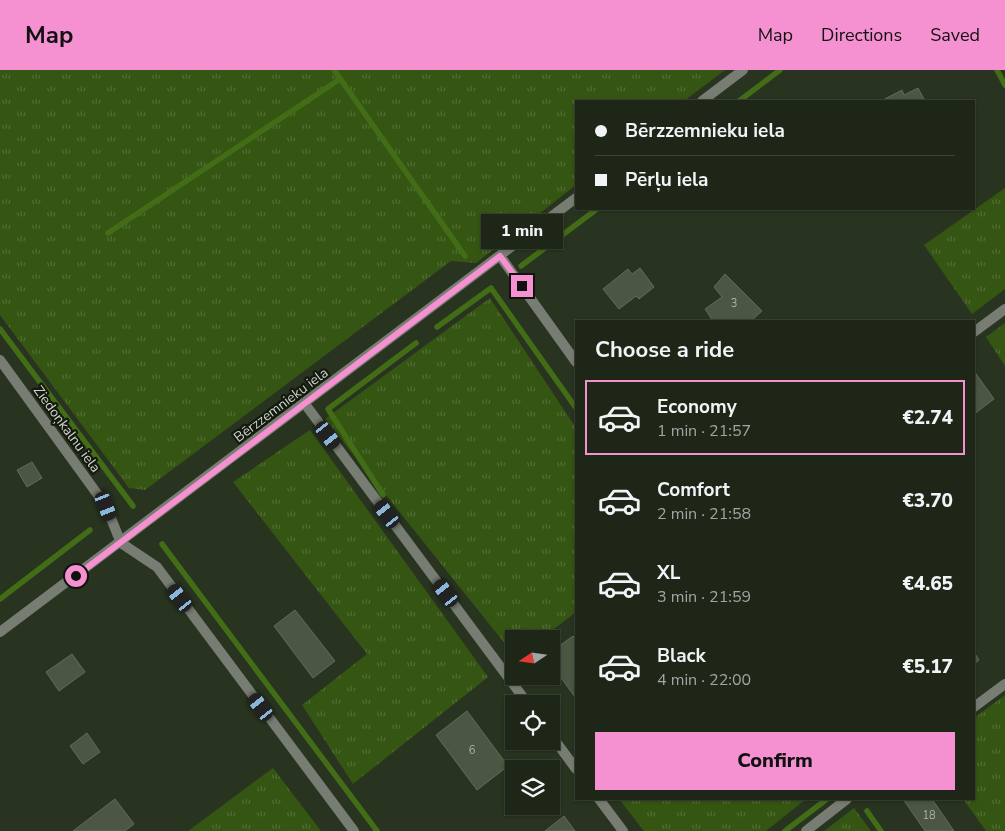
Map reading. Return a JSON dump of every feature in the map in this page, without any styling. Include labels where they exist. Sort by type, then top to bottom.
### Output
[{"type":"street","points":[[703,100],[743,70]]},
{"type":"street","name":"Bērzzemnieku iela","points":[[0,632],[121,543],[575,199]]},
{"type":"street","points":[[500,256],[575,361]]},
{"type":"street","points":[[975,331],[1005,309]]},
{"type":"street","name":"Ziedoņkalnu iela","points":[[0,360],[106,506],[121,543]]},
{"type":"street","points":[[305,404],[521,695]]},
{"type":"street","points":[[121,543],[157,567],[354,831]]},
{"type":"street","points":[[975,706],[1005,684]]},
{"type":"street","points":[[560,747],[575,768]]},
{"type":"street","points":[[600,800],[623,831]]},
{"type":"street","points":[[806,831],[846,800]]},
{"type":"green space","points":[[0,70],[725,70],[685,100],[575,100],[575,186],[476,263],[451,261],[145,490],[129,488],[0,315]]},
{"type":"green space","points":[[1005,188],[1005,289],[972,314],[924,245]]},
{"type":"green space","points":[[490,298],[575,426],[575,613],[553,630],[505,630],[505,644],[325,419]]},
{"type":"green space","points":[[1005,323],[1005,366],[986,337]]},
{"type":"green space","points":[[310,430],[488,677],[353,784],[302,705],[367,654],[233,482]]},
{"type":"green space","points":[[1005,695],[1005,831],[986,831],[964,800],[975,800],[975,717]]},
{"type":"green space","points":[[273,768],[321,831],[188,831]]},
{"type":"green space","points":[[620,800],[805,800],[766,831],[644,831]]},
{"type":"green space","points":[[854,808],[871,831],[824,831]]},
{"type":"building","points":[[918,88],[924,100],[883,100],[902,90],[904,95]]},
{"type":"building","points":[[640,268],[654,287],[639,299],[636,296],[619,309],[603,289],[628,269],[632,274]]},
{"type":"building","points":[[725,274],[762,311],[752,320],[712,320],[705,309],[722,297],[714,287]]},
{"type":"building","points":[[975,372],[994,399],[975,413]]},
{"type":"building","points":[[32,462],[42,478],[27,487],[17,470]]},
{"type":"building","points":[[295,610],[335,661],[313,678],[274,626]]},
{"type":"building","points":[[573,636],[575,639],[575,697],[560,676],[560,645]]},
{"type":"building","points":[[72,654],[85,672],[59,691],[46,672]]},
{"type":"building","points":[[975,654],[979,660],[975,663]]},
{"type":"building","points":[[467,711],[505,762],[505,768],[477,790],[436,735]]},
{"type":"building","points":[[87,733],[100,752],[83,764],[70,746]]},
{"type":"building","points":[[115,799],[134,824],[125,831],[73,831]]},
{"type":"building","points":[[904,800],[933,800],[954,831],[925,831]]},
{"type":"building","points":[[564,816],[575,831],[545,831]]},
{"type":"waterway","points":[[334,70],[465,256]]},
{"type":"waterway","points":[[740,100],[780,70]]},
{"type":"waterway","points":[[997,70],[1005,85]]},
{"type":"waterway","points":[[108,233],[340,79]]},
{"type":"waterway","points":[[521,266],[596,210]]},
{"type":"waterway","points":[[437,327],[491,288],[575,407]]},
{"type":"waterway","points":[[0,329],[133,506]]},
{"type":"waterway","points":[[383,495],[328,409],[416,343]]},
{"type":"waterway","points":[[0,599],[90,530]]},
{"type":"waterway","points":[[162,544],[377,831]]},
{"type":"waterway","points":[[785,831],[826,800]]},
{"type":"waterway","points":[[867,811],[881,831]]},
{"type":"route","points":[[76,576],[500,256],[522,286]]}]
